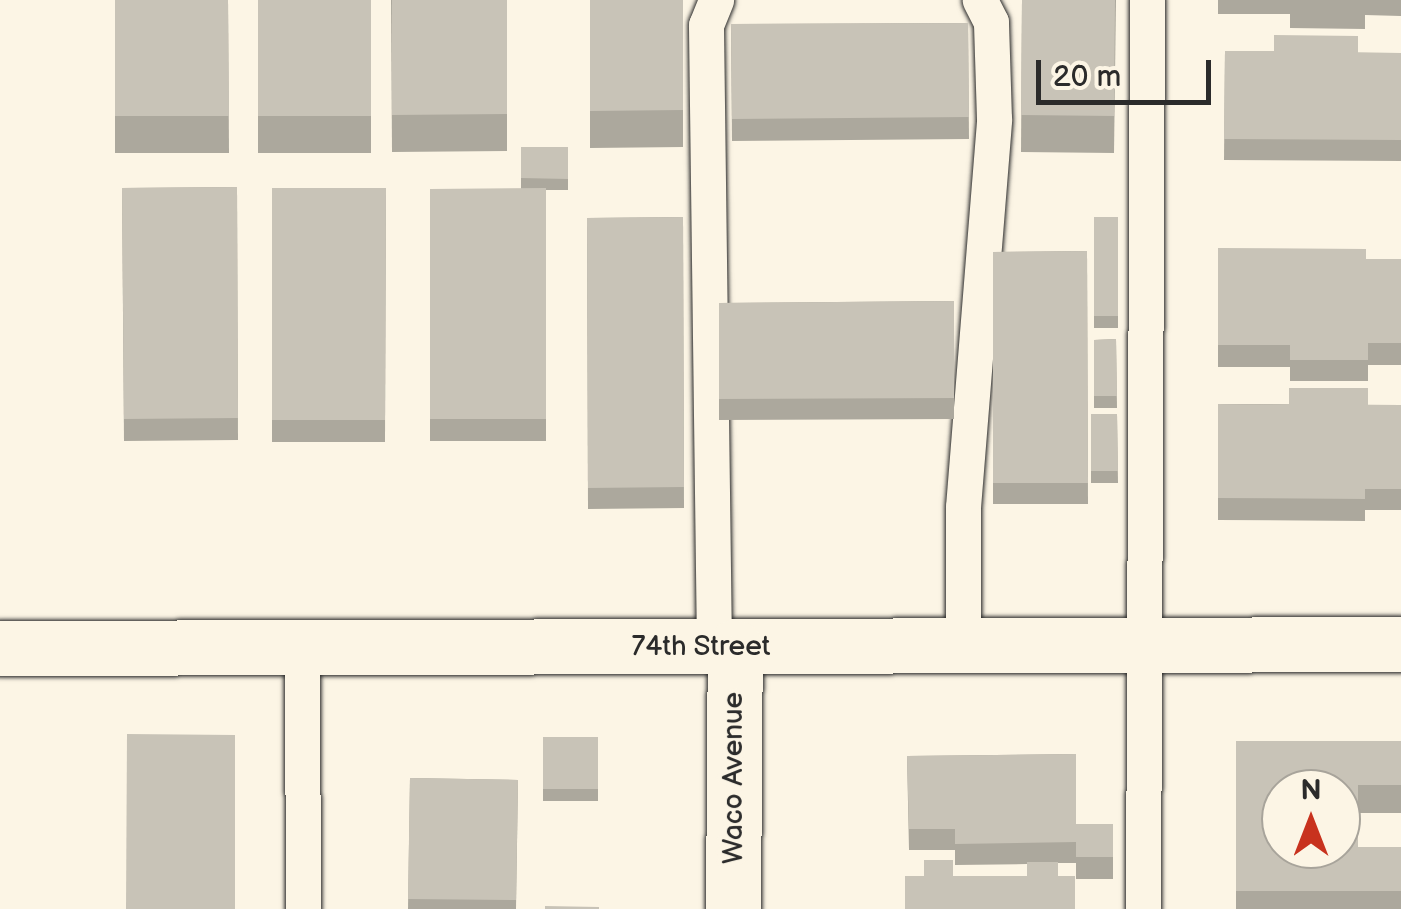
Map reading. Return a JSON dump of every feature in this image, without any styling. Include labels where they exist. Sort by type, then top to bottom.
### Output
[{"type":"street","name":"74th Street","points":[[0,648],[1401,644]]},
{"type":"street","name":"Waco Avenue","points":[[724,646],[734,909]]},
{"type":"lane","points":[[716,0],[706,26],[724,646]]},
{"type":"lane","points":[[963,646],[963,507],[994,119],[992,22],[980,0]]},
{"type":"lane","points":[[1143,909],[1146,0]]},
{"type":"lane","points":[[302,648],[304,909]]},
{"type":"building","points":[[115,0],[228,0],[229,116],[115,116]]},
{"type":"building","points":[[258,0],[371,0],[371,116],[258,116]]},
{"type":"building","points":[[392,0],[507,0],[507,114],[392,115]]},
{"type":"building","points":[[590,0],[683,0],[683,110],[590,111]]},
{"type":"building","points":[[1022,0],[1115,0],[1114,116],[1021,115]]},
{"type":"building","points":[[968,23],[969,117],[732,119],[731,24]]},
{"type":"building","points":[[1274,35],[1358,36],[1358,53],[1401,53],[1401,140],[1224,139],[1225,51],[1274,51]]},
{"type":"building","points":[[521,147],[568,147],[568,179],[521,178]]},
{"type":"building","points":[[237,187],[238,418],[124,419],[122,188]]},
{"type":"building","points":[[272,188],[386,188],[385,420],[272,420]]},
{"type":"building","points":[[546,188],[546,419],[430,419],[430,189]]},
{"type":"building","points":[[683,217],[684,487],[588,488],[587,218]]},
{"type":"building","points":[[1094,217],[1118,217],[1118,316],[1094,316]]},
{"type":"building","points":[[1218,248],[1366,249],[1366,259],[1401,259],[1401,343],[1368,343],[1368,360],[1290,360],[1290,345],[1218,345]]},
{"type":"building","points":[[1087,251],[1088,483],[993,483],[993,252]]},
{"type":"building","points":[[954,301],[954,398],[719,399],[719,303]]},
{"type":"building","points":[[1116,339],[1117,396],[1094,396],[1094,340]]},
{"type":"building","points":[[1289,388],[1368,388],[1368,405],[1401,405],[1401,489],[1365,489],[1365,499],[1218,498],[1218,404],[1289,405]]},
{"type":"building","points":[[1091,414],[1117,414],[1118,471],[1091,471]]},
{"type":"building","points":[[127,734],[235,735],[235,909],[126,909]]},
{"type":"building","points":[[543,737],[598,737],[598,789],[543,789]]},
{"type":"building","points":[[1236,741],[1401,741],[1401,785],[1361,785],[1361,769],[1261,769],[1261,869],[1361,869],[1361,847],[1401,847],[1401,891],[1236,891]]},
{"type":"building","points":[[1076,754],[1076,824],[1113,824],[1113,857],[1076,857],[1076,842],[955,844],[955,829],[909,829],[907,756]]},
{"type":"building","points":[[410,778],[518,780],[516,900],[408,899]]},
{"type":"building","points":[[924,860],[953,860],[953,876],[1027,876],[1027,862],[1058,862],[1058,876],[1075,876],[1075,909],[905,909],[905,876],[924,876]]},
{"type":"building","points":[[599,907],[599,909],[545,909]]}]
